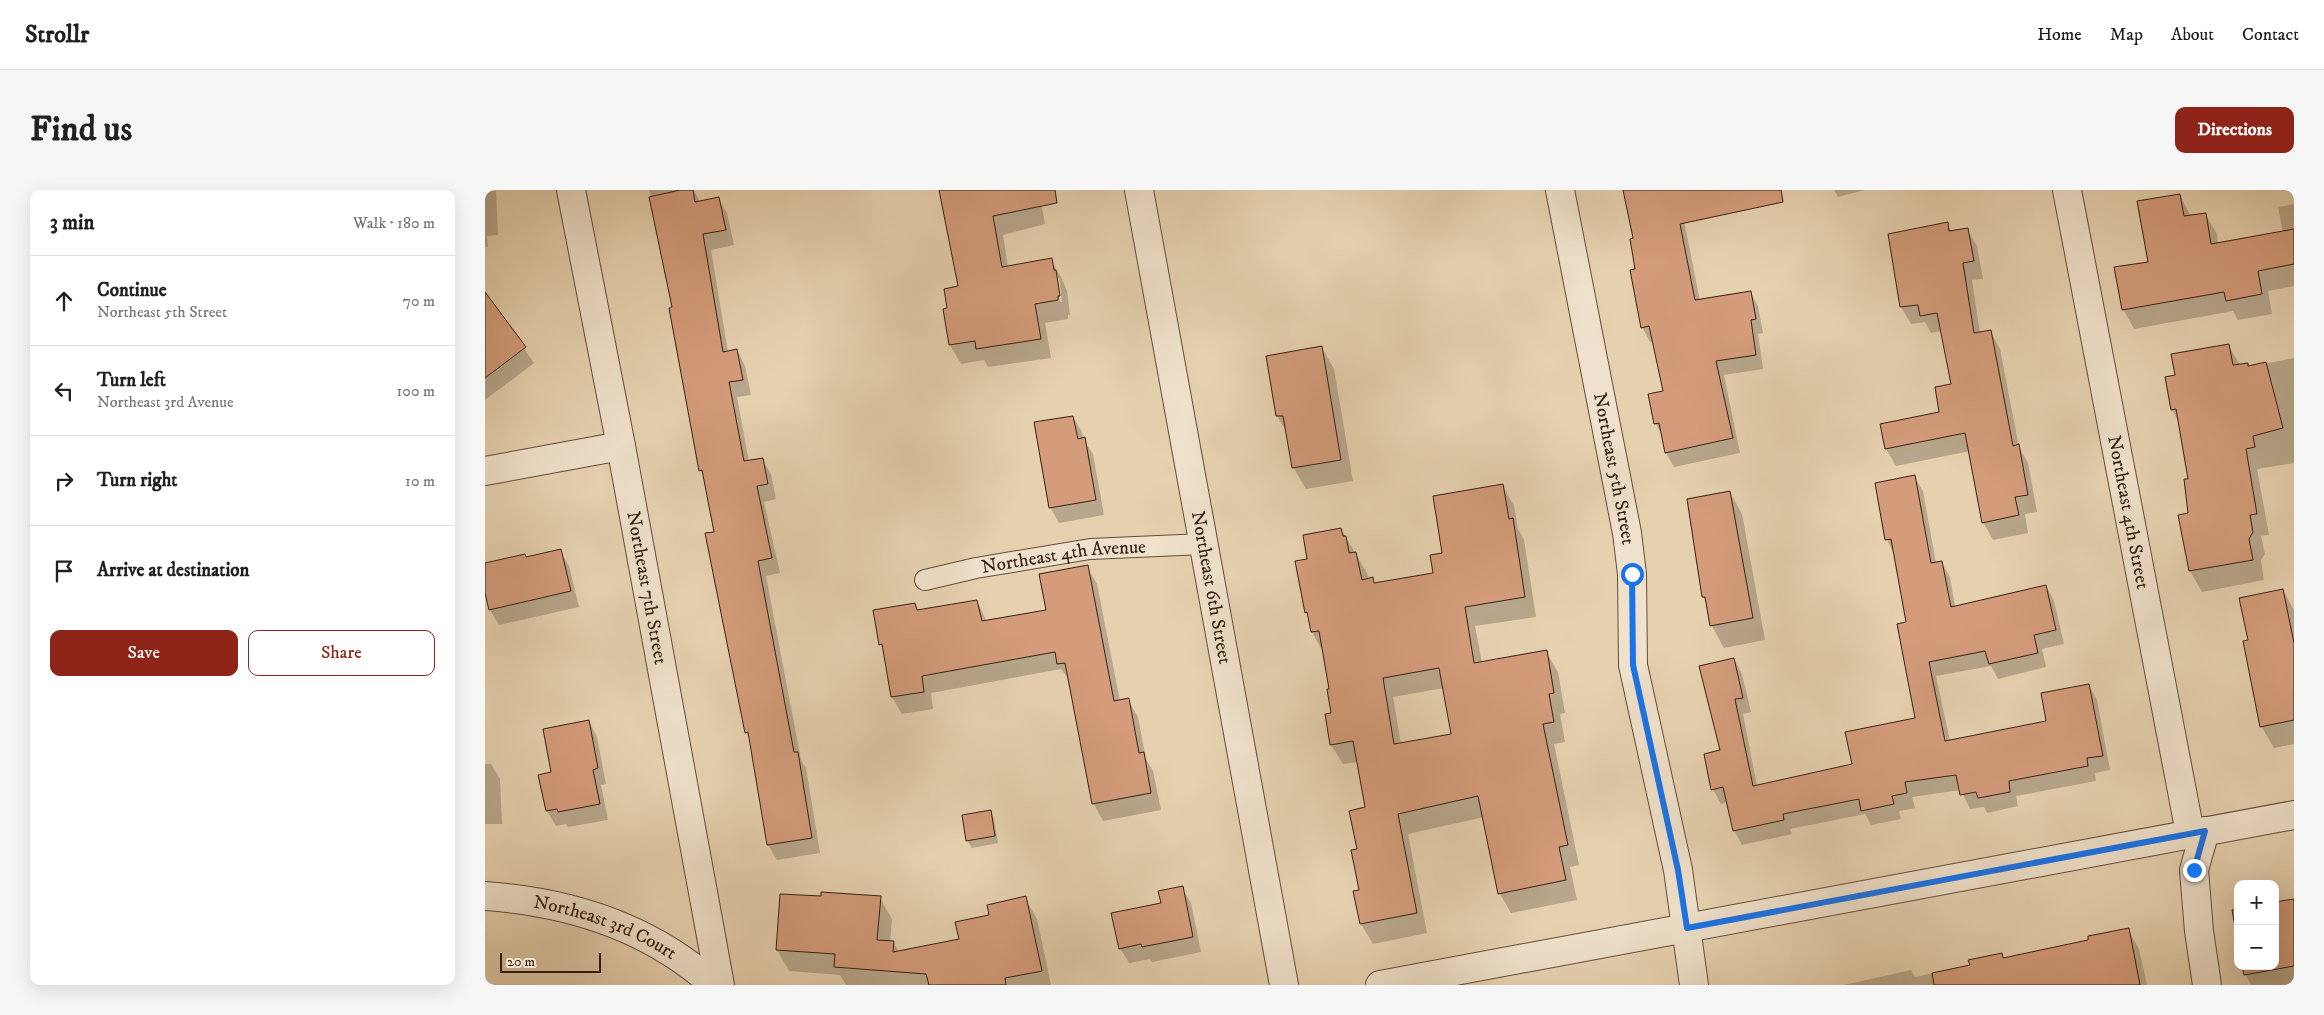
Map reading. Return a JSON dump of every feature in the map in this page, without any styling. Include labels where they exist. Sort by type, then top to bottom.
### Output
[{"type":"street","name":"Northeast 7th Street","points":[[571,190],[621,446],[720,985]]},
{"type":"street","name":"Northeast 6th Street","points":[[1139,190],[1284,985]]},
{"type":"street","name":"Northeast 5th Street","points":[[1560,190],[1627,533],[1632,574],[1633,665],[1678,870],[1694,985]]},
{"type":"street","name":"Northeast 4th Street","points":[[2067,190],[2197,832]]},
{"type":"street","points":[[485,470],[621,446]]},
{"type":"street","points":[[1380,985],[2294,815]]},
{"type":"street","points":[[2197,832],[2194,870],[2199,930],[2207,985]]},
{"type":"street","name":"Northeast 3rd Court","points":[[485,896],[502,897],[587,912],[625,926],[693,966],[713,985]]},
{"type":"lane","name":"Northeast 4th Avenue","points":[[925,580],[976,568],[1090,549],[1204,544]]},
{"type":"building","points":[[680,190],[693,190],[695,202],[719,197],[726,230],[703,234],[723,352],[737,349],[743,380],[729,382],[744,461],[763,458],[768,484],[757,486],[772,558],[758,561],[794,752],[798,752],[812,838],[767,845],[748,732],[745,733],[705,533],[714,532],[702,470],[699,471],[669,308],[672,307],[649,197]]},
{"type":"building","points":[[939,190],[1055,190],[1057,203],[993,216],[1002,267],[1052,258],[1060,296],[1058,296],[1058,300],[1035,304],[1041,339],[976,349],[975,341],[949,345],[943,309],[947,308],[944,289],[958,286]]},
{"type":"building","points":[[1623,190],[1781,190],[1783,202],[1680,224],[1695,300],[1751,291],[1756,319],[1751,320],[1756,355],[1716,361],[1733,438],[1665,453],[1659,423],[1654,424],[1648,394],[1663,391],[1649,326],[1641,328],[1630,270],[1635,269],[1630,239],[1633,238]]},
{"type":"building","points":[[2180,194],[2184,216],[2206,213],[2211,244],[2294,229],[2294,264],[2258,271],[2262,294],[2226,301],[2224,292],[2122,310],[2114,267],[2148,262],[2137,201]]},
{"type":"building","points":[[1948,222],[1949,231],[1968,228],[1974,261],[1963,263],[1974,333],[1991,330],[2013,446],[2019,444],[2028,495],[2015,497],[2019,515],[1982,523],[1965,433],[1885,449],[1880,424],[1939,412],[1935,387],[1951,384],[1937,313],[1920,316],[1918,305],[1900,307],[1888,234]]},
{"type":"building","points":[[485,292],[526,347],[485,378]]},
{"type":"building","points":[[2229,344],[2233,365],[2248,363],[2248,366],[2266,362],[2283,428],[2253,436],[2255,447],[2246,449],[2257,514],[2250,515],[2253,532],[2249,539],[2253,560],[2189,571],[2178,515],[2188,513],[2184,479],[2188,479],[2176,409],[2171,410],[2165,377],[2175,375],[2171,354]]},
{"type":"building","points":[[1322,346],[1341,460],[1292,468],[1283,416],[1276,416],[1266,356]]},
{"type":"building","points":[[1073,416],[1078,439],[1085,437],[1096,500],[1049,508],[1034,422]]},
{"type":"building","points":[[1915,475],[1931,563],[1942,561],[1951,607],[2046,585],[2056,630],[2034,635],[2038,653],[1989,664],[1985,651],[1929,662],[1945,741],[2046,721],[2041,693],[2089,684],[2103,756],[2087,758],[2088,766],[2009,781],[2010,792],[1978,798],[1976,792],[1960,795],[1956,775],[1905,782],[1907,793],[1892,796],[1894,804],[1861,811],[1859,799],[1783,814],[1784,820],[1733,831],[1723,787],[1711,790],[1704,754],[1720,750],[1699,666],[1734,658],[1743,698],[1735,699],[1753,786],[1852,764],[1845,732],[1915,718],[1897,624],[1906,622],[1891,539],[1885,540],[1875,483]]},
{"type":"building","points":[[1503,484],[1509,519],[1513,518],[1525,597],[1465,607],[1474,663],[1547,650],[1554,693],[1549,694],[1554,722],[1543,724],[1568,845],[1559,847],[1566,880],[1498,894],[1478,796],[1398,814],[1417,913],[1360,924],[1353,891],[1359,890],[1351,850],[1357,849],[1349,811],[1365,807],[1353,741],[1330,745],[1325,714],[1331,713],[1327,689],[1329,689],[1319,631],[1311,632],[1307,612],[1305,613],[1295,561],[1307,559],[1303,535],[1341,528],[1343,536],[1346,536],[1349,553],[1356,552],[1362,580],[1373,577],[1374,583],[1433,573],[1430,555],[1442,553],[1433,496]],"holes":[[[1439,668],[1451,734],[1394,744],[1383,678]]]},
{"type":"building","points":[[1730,491],[1753,618],[1710,626],[1705,597],[1702,597],[1687,499]]},
{"type":"building","points":[[561,549],[571,591],[489,610],[485,593],[485,563],[525,554],[526,557]]},
{"type":"building","points":[[1088,565],[1114,701],[1129,698],[1139,753],[1144,752],[1151,793],[1092,804],[1065,663],[1057,664],[1055,652],[922,676],[924,692],[891,697],[882,644],[879,645],[873,610],[915,603],[917,610],[977,600],[982,621],[1046,610],[1039,574]]},
{"type":"building","points":[[2283,589],[2294,643],[2294,720],[2260,727],[2243,641],[2248,640],[2239,598]]},
{"type":"building","points":[[589,720],[598,768],[593,770],[600,804],[558,812],[557,809],[546,811],[538,775],[551,772],[543,729]]},
{"type":"building","points":[[991,810],[995,836],[966,841],[962,815]]},
{"type":"building","points":[[1183,886],[1193,937],[1142,947],[1141,944],[1119,949],[1111,913],[1161,903],[1158,891]]},
{"type":"building","points":[[821,892],[881,896],[877,940],[894,941],[893,952],[959,939],[955,922],[989,915],[987,905],[1026,896],[1042,971],[1005,978],[1006,985],[929,985],[926,974],[834,967],[835,954],[776,950],[780,894],[821,896]]},
{"type":"building","points":[[2294,899],[2294,966],[2279,969],[2279,925],[2279,901]]},
{"type":"building","points":[[2129,928],[2140,985],[1934,985],[1932,973],[1970,965],[1968,960],[2002,953],[2003,958],[2088,940],[2088,936]]},
{"type":"building","points":[[2243,970],[2272,970],[2244,975]]},
{"type":"route","points":[[1632,574],[1633,665],[1678,870],[1687,928],[2205,831],[2194,870]]}]
